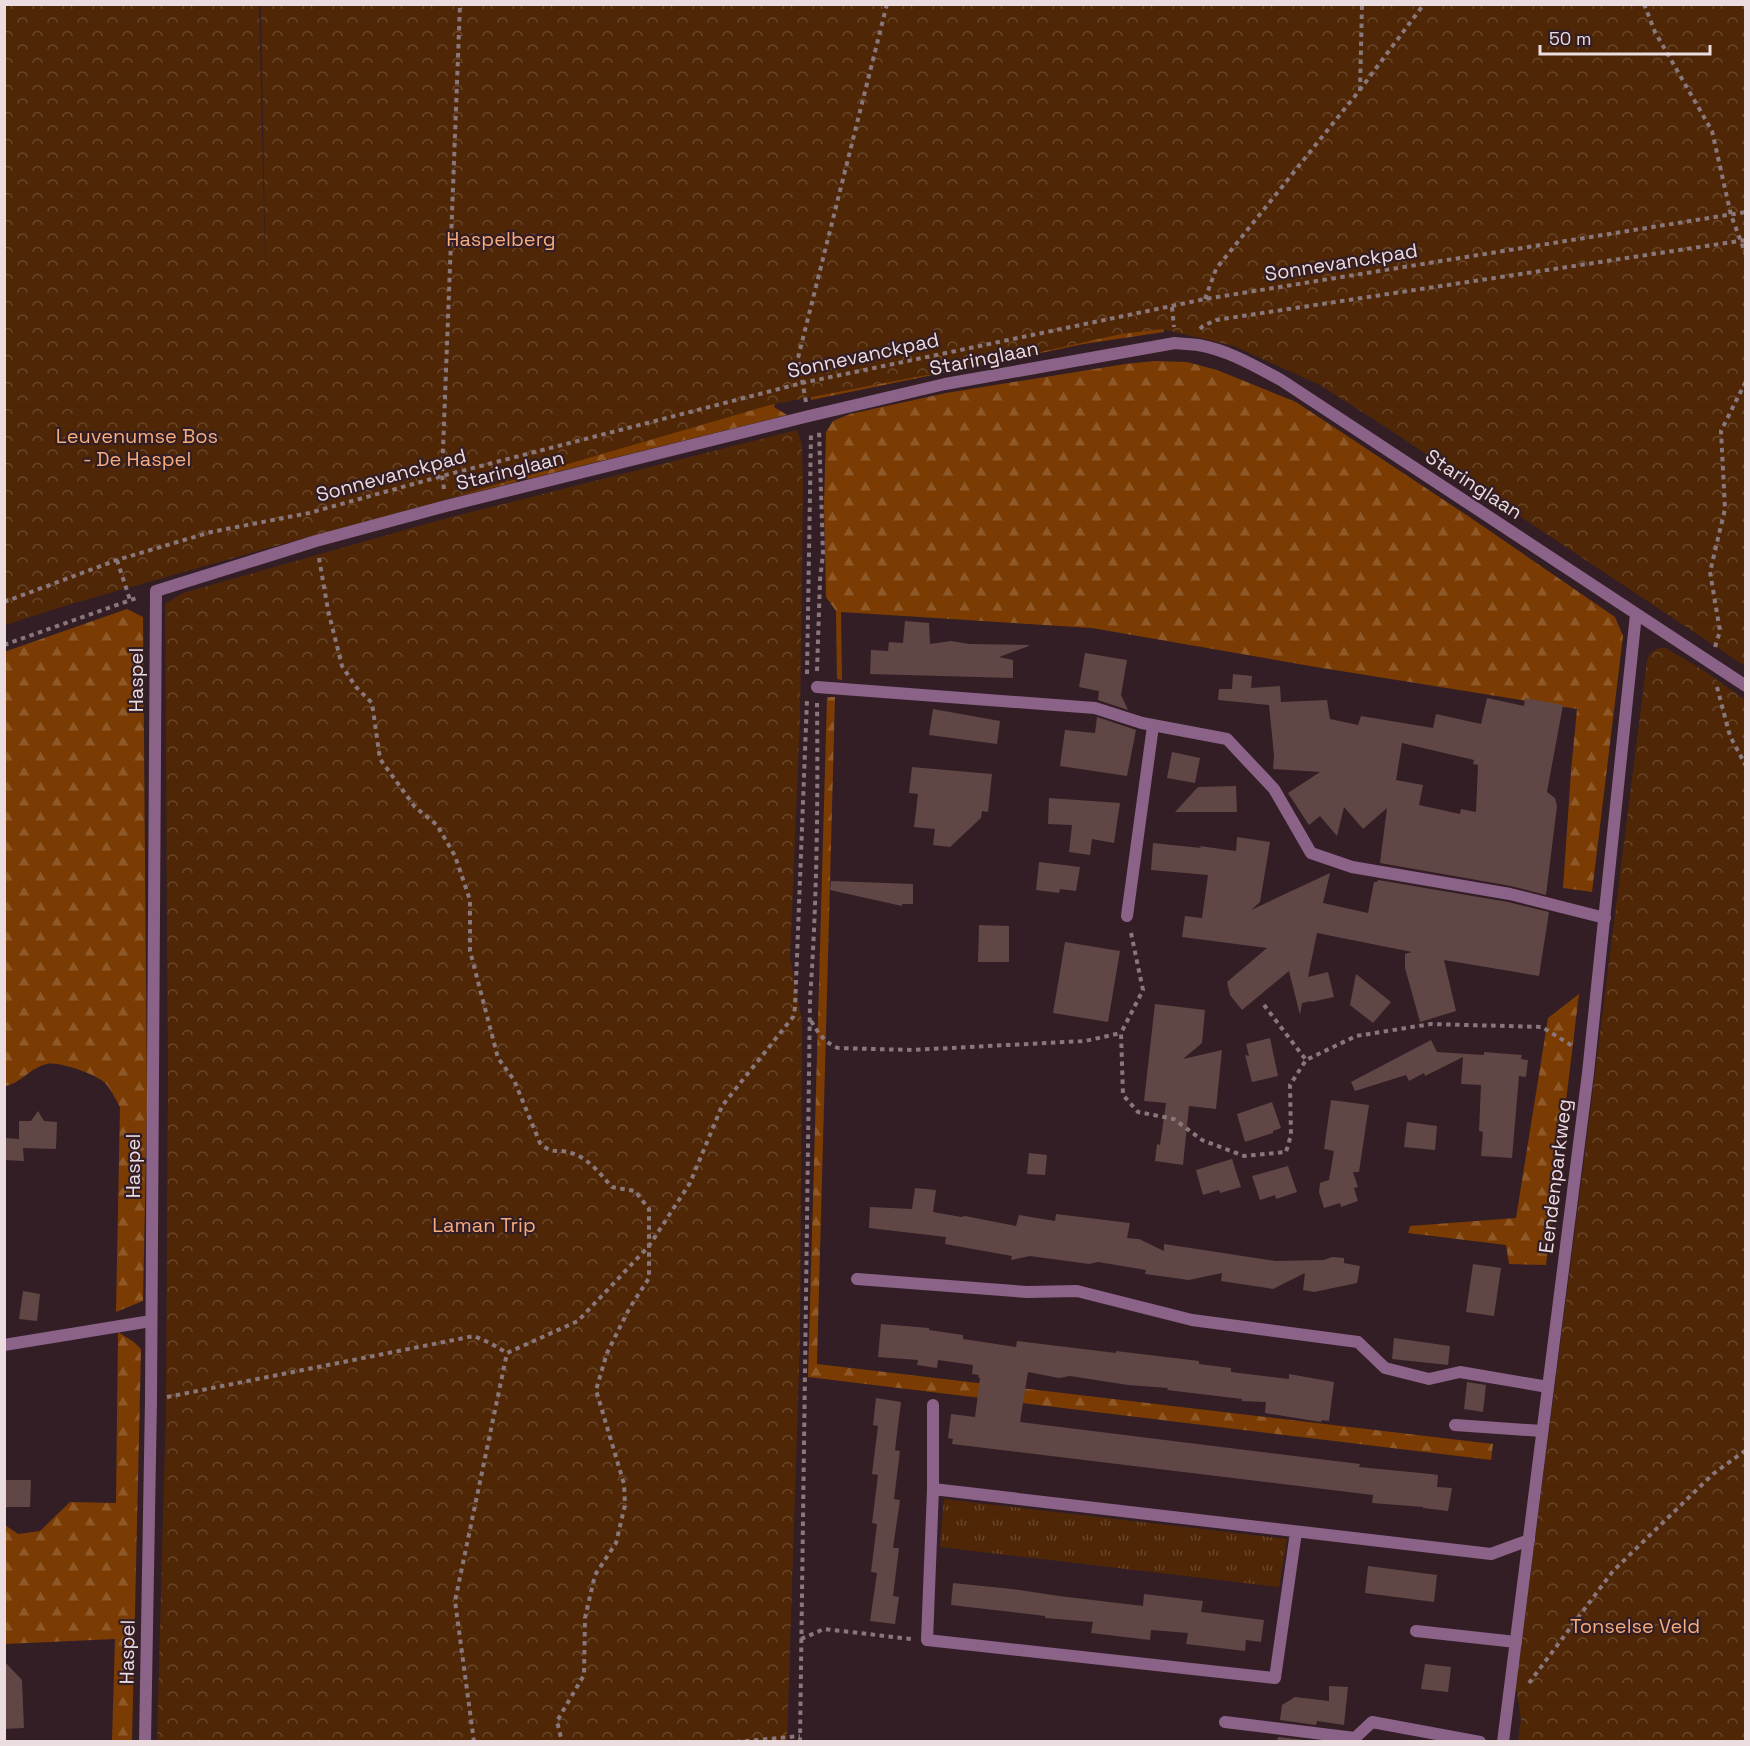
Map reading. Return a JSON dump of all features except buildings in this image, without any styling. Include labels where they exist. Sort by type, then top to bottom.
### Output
[{"type":"street","name":"Staringlaan","points":[[156,591],[316,541],[446,506],[814,415],[945,384],[1175,343],[1199,345],[1222,352],[1281,381],[1746,686]]},
{"type":"street","name":"Haspel","points":[[145,1742],[152,1400],[156,591]]},
{"type":"street","name":"Eendenparkweg","points":[[1503,1742],[1590,1057],[1636,614]]},
{"type":"street","points":[[810,685],[1095,708],[1154,726],[1227,740],[1274,789],[1311,853],[1352,867],[1510,894],[1605,918]]},
{"type":"street","points":[[1127,916],[1154,726]]},
{"type":"street","points":[[857,1279],[1005,1291],[1077,1291],[1192,1320],[1358,1342],[1384,1368],[1429,1379],[1460,1372],[1548,1387]]},
{"type":"street","points":[[4,1345],[151,1321]]},
{"type":"street","points":[[933,1405],[933,1489],[927,1641],[1275,1678],[1296,1532]]},
{"type":"street","points":[[1455,1425],[1542,1431]]},
{"type":"street","points":[[933,1489],[1491,1554],[1529,1540]]},
{"type":"street","points":[[1416,1631],[1516,1642]]},
{"type":"street","points":[[1225,1722],[1355,1738],[1372,1722],[1480,1742]]},
{"type":"path","points":[[442,476],[460,4]]},
{"type":"path","points":[[802,382],[798,358],[886,4]]},
{"type":"path","points":[[1359,91],[1362,4]]},
{"type":"path","points":[[1205,299],[1215,268],[1359,91],[1424,4]]},
{"type":"path","points":[[1644,4],[1655,32],[1712,131],[1731,215],[1743,241],[1746,255]]},
{"type":"path","name":"Sonnevanckpad","points":[[4,602],[117,560],[211,532],[309,513],[802,382],[1205,299],[1746,212]]},
{"type":"path","name":"Sonnevanckpad","points":[[1175,343],[1197,335],[1203,326],[1216,320],[1743,241]]},
{"type":"path","points":[[1746,381],[1722,431],[1725,509],[1710,572],[1720,631],[1711,663],[1730,736],[1746,766]]},
{"type":"path","points":[[507,1353],[578,1321],[648,1246],[690,1183],[722,1106],[793,1017],[810,685],[814,415]]},
{"type":"path","points":[[736,1742],[800,1739],[810,999],[815,923],[818,768],[810,685],[823,554],[814,415]]},
{"type":"path","points":[[309,513],[316,541],[322,584],[342,666],[372,703],[380,759],[415,807],[437,825],[455,856],[470,900],[470,951],[498,1059],[514,1080],[540,1143],[548,1150],[570,1152],[583,1159],[598,1170],[612,1187],[634,1191],[649,1209],[649,1278],[629,1309],[607,1353],[596,1390],[624,1484],[625,1505],[616,1543],[595,1575],[585,1618],[584,1675],[557,1720],[562,1742]]},
{"type":"path","points":[[4,645],[130,600],[117,560]]},
{"type":"path","points":[[1127,916],[1143,990],[1121,1033],[1124,1095],[1138,1112],[1174,1119],[1202,1140],[1244,1156],[1286,1152],[1291,1135],[1290,1085],[1306,1060],[1356,1036],[1431,1024],[1542,1027],[1590,1057]]},
{"type":"path","points":[[1264,1005],[1306,1060]]},
{"type":"path","points":[[811,1020],[821,1038],[838,1048],[912,1050],[1085,1041],[1121,1033]]},
{"type":"path","points":[[152,1400],[474,1336],[507,1353]]},
{"type":"path","points":[[474,1742],[455,1601],[507,1353]]},
{"type":"path","points":[[1527,1686],[1613,1571],[1713,1474],[1746,1450]]},
{"type":"path","points":[[801,1639],[824,1629],[927,1641]]},
{"type":"green space","name":"Haspelberg","points":[[4,5],[259,5],[267,345],[261,5],[1745,5],[1745,666],[1320,385],[1234,346],[1162,329],[1121,334],[1000,361],[770,405],[434,503],[71,604],[5,625]]},
{"type":"green space","points":[[1163,316],[1164,332],[1084,344],[811,400],[810,391]]},
{"type":"green space","points":[[1155,361],[1187,362],[1217,370],[1296,402],[1615,617],[1623,636],[1592,892],[1563,888],[1577,709],[1092,628],[841,612],[842,680],[837,679],[836,611],[826,597],[824,504],[826,432],[833,421],[850,414],[946,393]]},
{"type":"green space","points":[[777,399],[774,407],[787,415],[455,497],[453,480]]},
{"type":"green space","name":"Laman Trip","points":[[797,430],[802,445],[803,488],[800,717],[790,957],[802,1021],[800,1339],[787,1741],[157,1741],[166,1410],[168,1073],[165,604],[183,593],[447,518]]},
{"type":"green space","points":[[127,609],[143,617],[147,1105],[143,1301],[116,1312],[120,1107],[109,1088],[100,1079],[59,1064],[47,1064],[36,1068],[16,1082],[5,1086],[4,652]]},
{"type":"green space","name":"Tonselse Veld","points":[[1664,647],[1706,672],[1745,700],[1745,1741],[1518,1741],[1521,1719],[1516,1687],[1647,660],[1652,651]]},
{"type":"green space","points":[[827,697],[835,697],[817,1364],[1493,1444],[1491,1460],[808,1377]]},
{"type":"green space","points":[[1579,994],[1546,1265],[1509,1264],[1506,1245],[1408,1233],[1410,1226],[1516,1218],[1548,1018]]},
{"type":"green space","points":[[118,1332],[141,1349],[132,1741],[112,1741],[115,1639],[5,1644],[5,1525],[18,1534],[40,1531],[70,1502],[116,1503]]},
{"type":"green space","points":[[944,1499],[1287,1539],[1279,1587],[940,1547]]},
{"type":"park label","name":"Leuvenumse Bos - De Haspel","points":[[137,448]]}]
